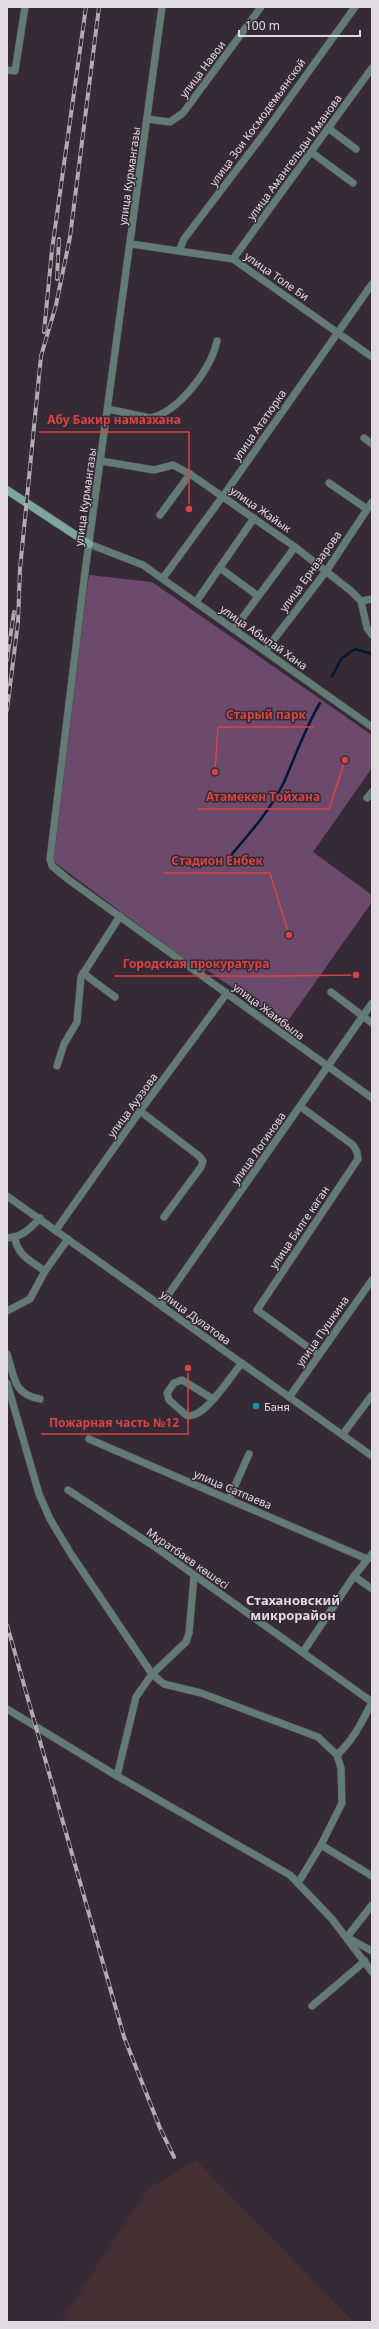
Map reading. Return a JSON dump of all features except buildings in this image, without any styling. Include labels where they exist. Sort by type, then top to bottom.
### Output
[{"type":"street","points":[[7,70],[16,71],[25,7]]},
{"type":"street","name":"улица Курмангазы","points":[[56,869],[50,862],[50,857],[89,544],[131,244],[162,7]]},
{"type":"street","name":"улица Навои","points":[[147,119],[170,122],[183,113],[261,7]]},
{"type":"street","name":"улица Зои Космодемьянской","points":[[179,251],[184,239],[266,131],[355,7]]},
{"type":"street","name":"улица Амангельды Иманова","points":[[233,259],[372,68]]},
{"type":"street","points":[[328,128],[356,150]]},
{"type":"street","points":[[311,152],[354,183]]},
{"type":"street","name":"улица Толе Би","points":[[131,244],[233,259],[372,357]]},
{"type":"street","name":"улица Ататюрка","points":[[163,578],[223,496],[372,284]]},
{"type":"street","points":[[108,409],[150,418],[157,417],[180,400],[193,387],[210,361],[217,341]]},
{"type":"street","points":[[364,438],[372,444]]},
{"type":"street","name":"улица Жайык","points":[[101,461],[154,470],[177,466],[223,496],[327,570],[361,601]]},
{"type":"street","points":[[160,515],[190,474]]},
{"type":"street","points":[[329,483],[367,509]]},
{"type":"street","points":[[7,490],[89,544]]},
{"type":"street","name":"улица Ерназарова","points":[[265,651],[327,570],[372,502]]},
{"type":"street","points":[[196,602],[254,518]]},
{"type":"street","name":"улица Абылай Хана","points":[[89,544],[142,565],[163,578],[372,727]]},
{"type":"street","points":[[234,629],[295,547]]},
{"type":"street","points":[[220,568],[258,596]]},
{"type":"street","points":[[372,598],[361,601],[367,628],[372,635]]},
{"type":"street","points":[[367,798],[372,792]]},
{"type":"street","name":"улица Жамбыла","points":[[56,869],[372,1098]]},
{"type":"street","points":[[57,1066],[64,1044],[77,1022],[79,990],[83,973],[120,916]]},
{"type":"street","points":[[83,973],[115,997]]},
{"type":"street","points":[[331,992],[372,1022]]},
{"type":"street","name":"улица Ауэзова","points":[[56,1230],[140,1111],[227,993]]},
{"type":"street","name":"улица Логинова","points":[[160,1305],[301,1107],[372,1004]]},
{"type":"street","name":"улица Билге каган","points":[[301,1107],[353,1146],[357,1152],[358,1159],[257,1310],[319,1355]]},
{"type":"street","points":[[140,1111],[199,1156],[203,1161],[164,1217]]},
{"type":"street","name":"улица Дулатова","points":[[7,1196],[290,1396],[372,1456]]},
{"type":"street","points":[[7,1238],[15,1238],[30,1230],[40,1218]]},
{"type":"street","points":[[15,1238],[18,1249],[22,1255],[45,1271]]},
{"type":"street","points":[[7,1311],[30,1299],[45,1271],[68,1239]]},
{"type":"street","name":"улица Пушкина","points":[[290,1396],[372,1280]]},
{"type":"street","points":[[7,1354],[21,1392],[28,1397],[40,1400]]},
{"type":"street","points":[[213,1399],[182,1380],[174,1383],[167,1393],[169,1400],[189,1417],[198,1415],[213,1399],[242,1363]]},
{"type":"street","points":[[7,1383],[39,1494],[50,1519],[70,1554],[152,1674],[164,1684],[201,1693],[318,1737],[337,1755],[341,1768],[342,1803],[321,1845],[298,1883]]},
{"type":"street","points":[[343,1434],[372,1395]]},
{"type":"street","name":"улица Сатпаева","points":[[90,1438],[229,1499],[370,1556]]},
{"type":"street","points":[[229,1499],[248,1454]]},
{"type":"street","name":"Мұратбаев көшесі","points":[[68,1490],[303,1652],[372,1702]]},
{"type":"street","points":[[303,1652],[354,1576],[370,1556]]},
{"type":"street","points":[[117,1776],[136,1697],[152,1674],[186,1642],[189,1633],[194,1576]]},
{"type":"street","points":[[354,1576],[372,1589]]},
{"type":"street","points":[[337,1755],[355,1735],[372,1702]]},
{"type":"street","points":[[7,1709],[117,1776],[274,1864],[298,1883],[347,1937],[372,1972]]},
{"type":"street","points":[[321,1845],[372,1876]]},
{"type":"street","points":[[347,1937],[372,1905]]},
{"type":"street","points":[[347,1937],[372,1952]]},
{"type":"street","points":[[312,2006],[365,1961]]},
{"type":"shaded area","points":[[89,575],[152,582],[372,735],[372,768],[313,852],[372,895],[372,902],[285,1025],[206,969],[204,974],[53,861],[61,775]]},
{"type":"shaded area","points":[[196,2160],[354,2322],[60,2322],[149,2188]]},
{"type":"waterway","points":[[332,676],[342,658],[355,649],[372,654]]},
{"type":"waterway","points":[[232,854],[260,820],[279,792],[305,732],[320,703]]},
{"type":"railway","points":[[44,332],[52,250],[86,7]]},
{"type":"railway","points":[[7,710],[18,622],[20,569],[41,356],[56,305],[70,237],[99,7]]},
{"type":"railway","points":[[57,279],[59,239]]},
{"type":"railway","points":[[7,660],[14,612]]},
{"type":"railway","points":[[7,1625],[124,2037],[160,2128],[174,2157]]},
{"type":"place","name":"Абу Бакир намазхана","points":[[189,509]]},
{"type":"place","name":"Атамекен Тойхана","points":[[345,760]]},
{"type":"place","name":"Старый парк","points":[[215,772]]},
{"type":"place","name":"Стадион Енбек","points":[[289,935]]},
{"type":"place","name":"Городская прокуратура","points":[[356,975]]},
{"type":"place","name":"Пожарная часть №12","points":[[188,1368]]},
{"type":"place","name":"Баня","points":[[256,1406]]},
{"type":"district","name":"Стахановский микрорайон","points":[[293,1608]]}]
